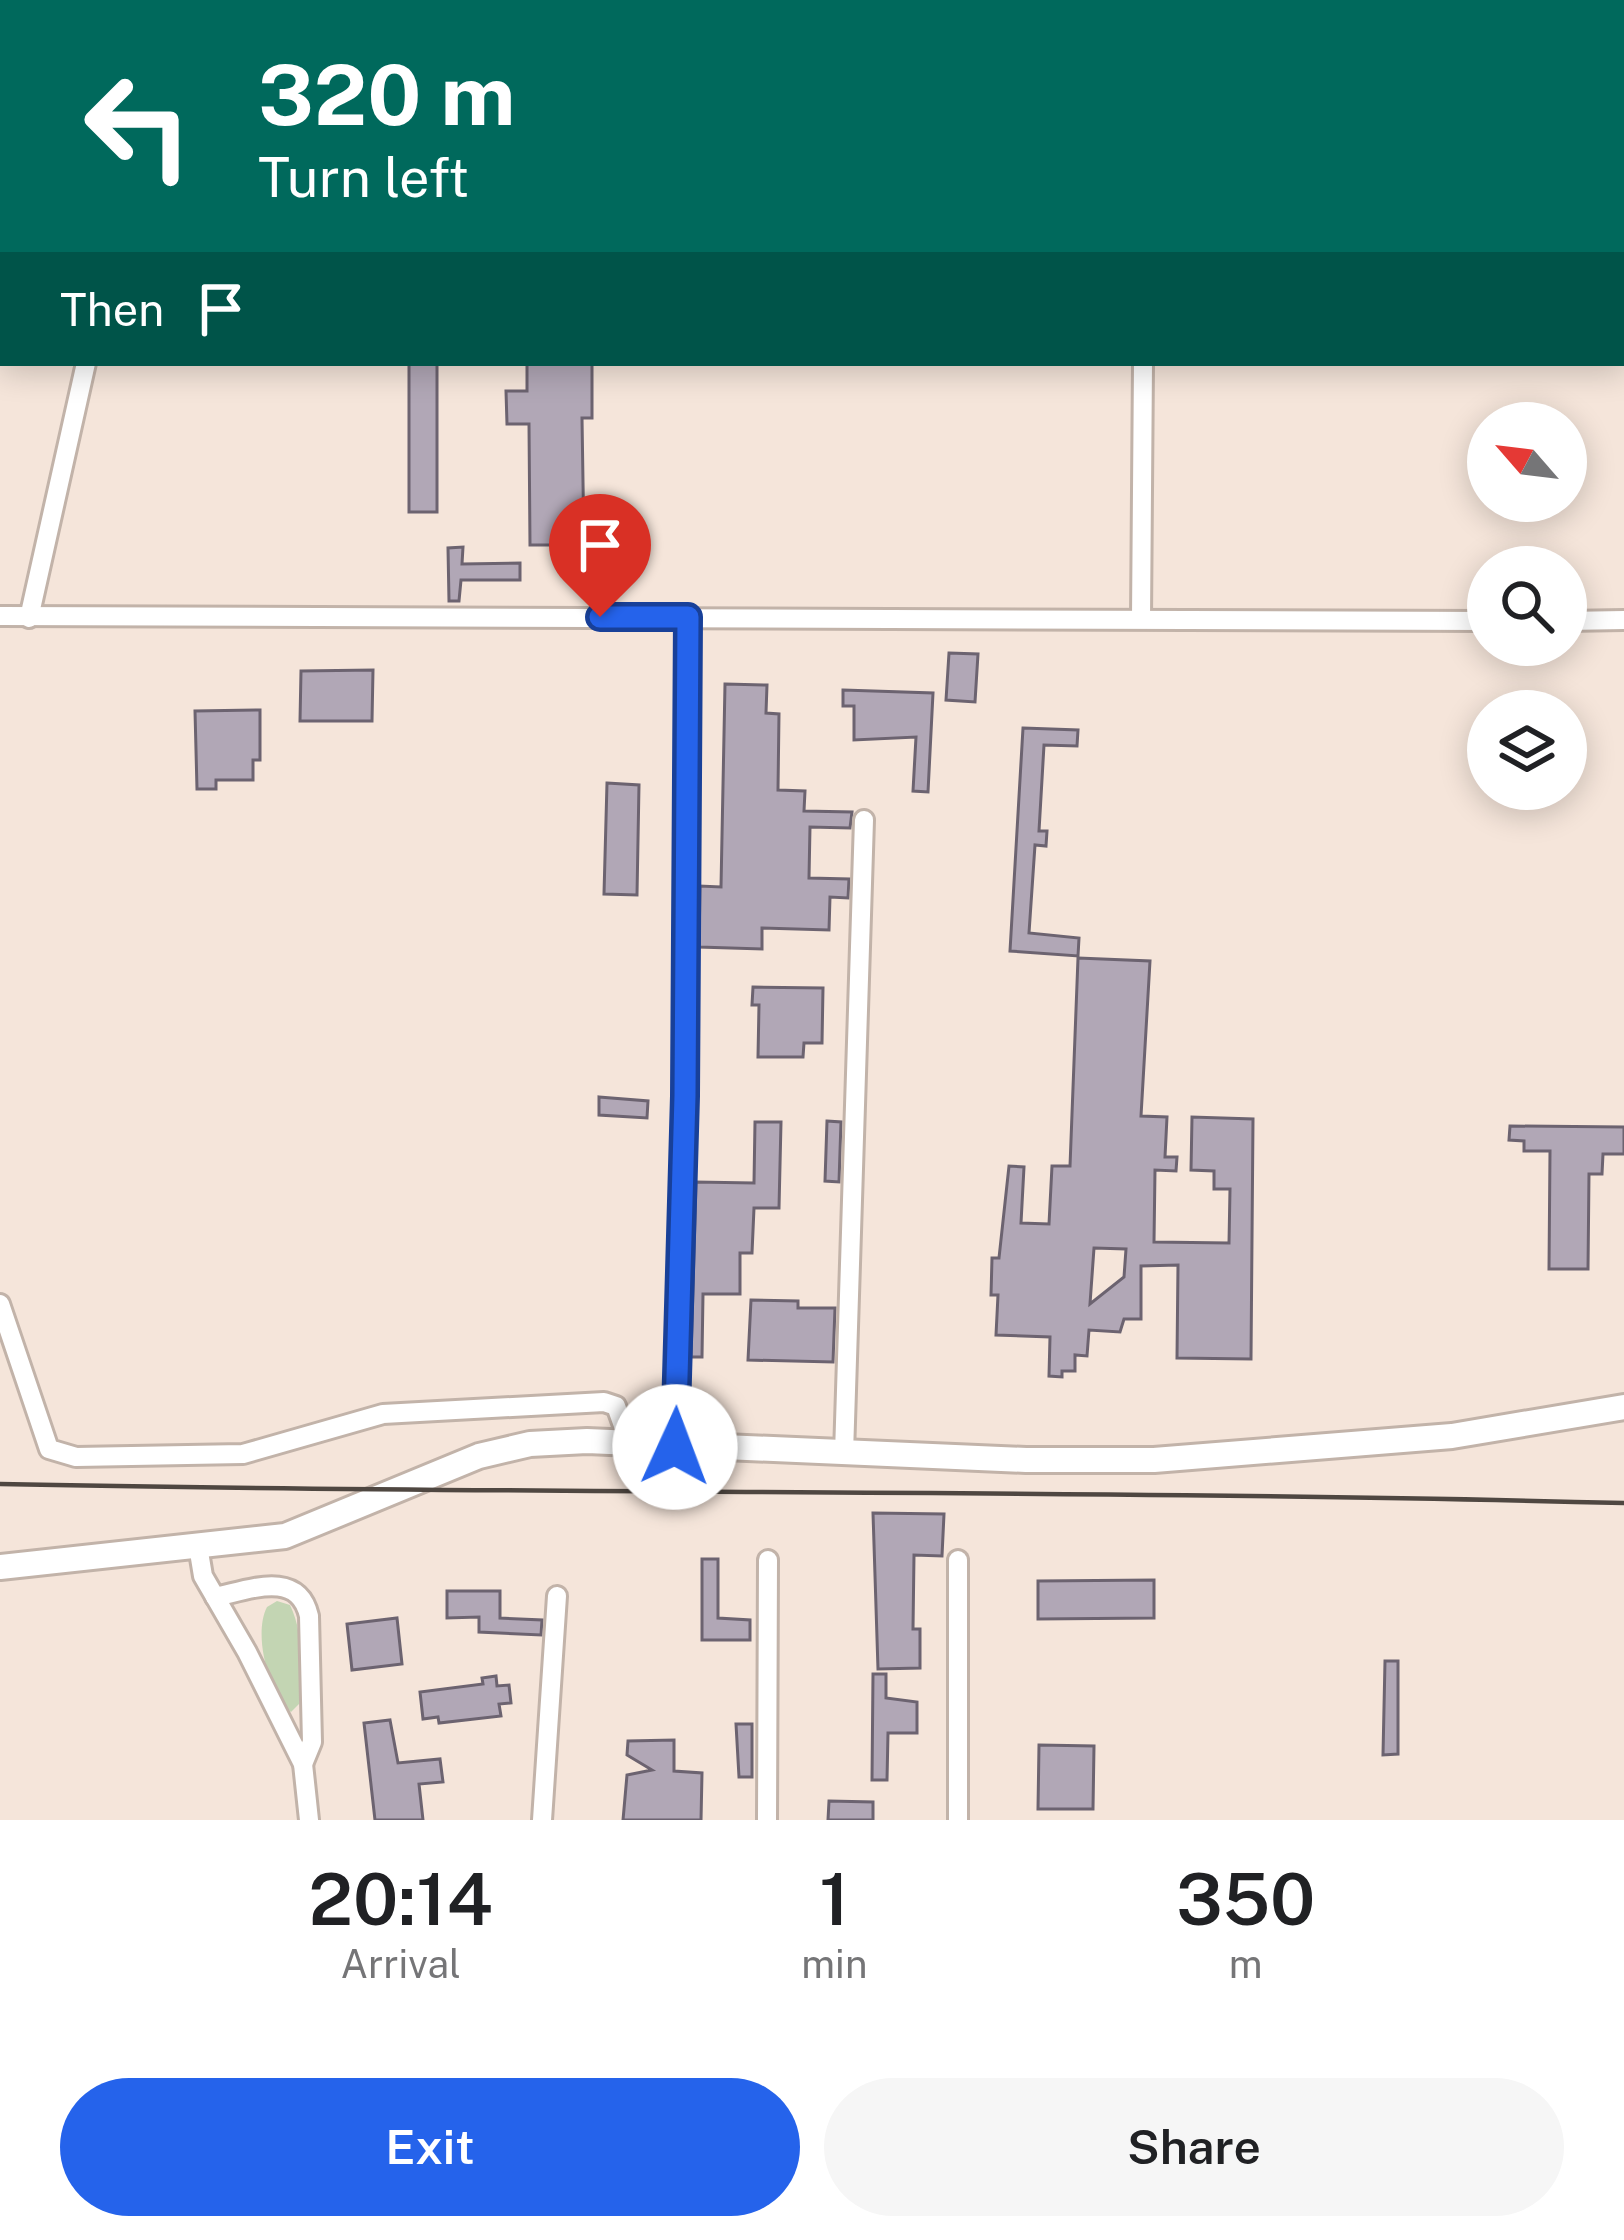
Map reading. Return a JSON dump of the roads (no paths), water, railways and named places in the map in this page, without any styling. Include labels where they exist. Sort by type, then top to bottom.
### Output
[{"type":"main road","points":[[0,1567],[286,1536],[479,1456],[513,1448],[587,1442],[844,1454],[1154,1460],[1452,1436],[1624,1407]]},
{"type":"street","points":[[29,618],[85,366]]},
{"type":"street","points":[[1141,619],[1143,366]]},
{"type":"street","points":[[0,616],[1467,621]]},
{"type":"street","points":[[675,1447],[685,1096],[688,617]]},
{"type":"street","points":[[1587,621],[1624,620]]},
{"type":"street","points":[[844,1454],[865,820]]},
{"type":"street","points":[[0,1304],[49,1449],[76,1457],[243,1454],[383,1414],[604,1402],[616,1406],[630,1445]]},
{"type":"street","points":[[198,1546],[202,1576],[303,1764],[309,1820]]},
{"type":"street","points":[[767,1820],[768,1560]]},
{"type":"street","points":[[958,1560],[958,1820]]},
{"type":"street","points":[[215,1597],[282,1585],[305,1602],[313,1742],[303,1764]]},
{"type":"street","points":[[542,1820],[557,1596]]},
{"type":"railway","points":[[0,1484],[1624,1503]]}]
